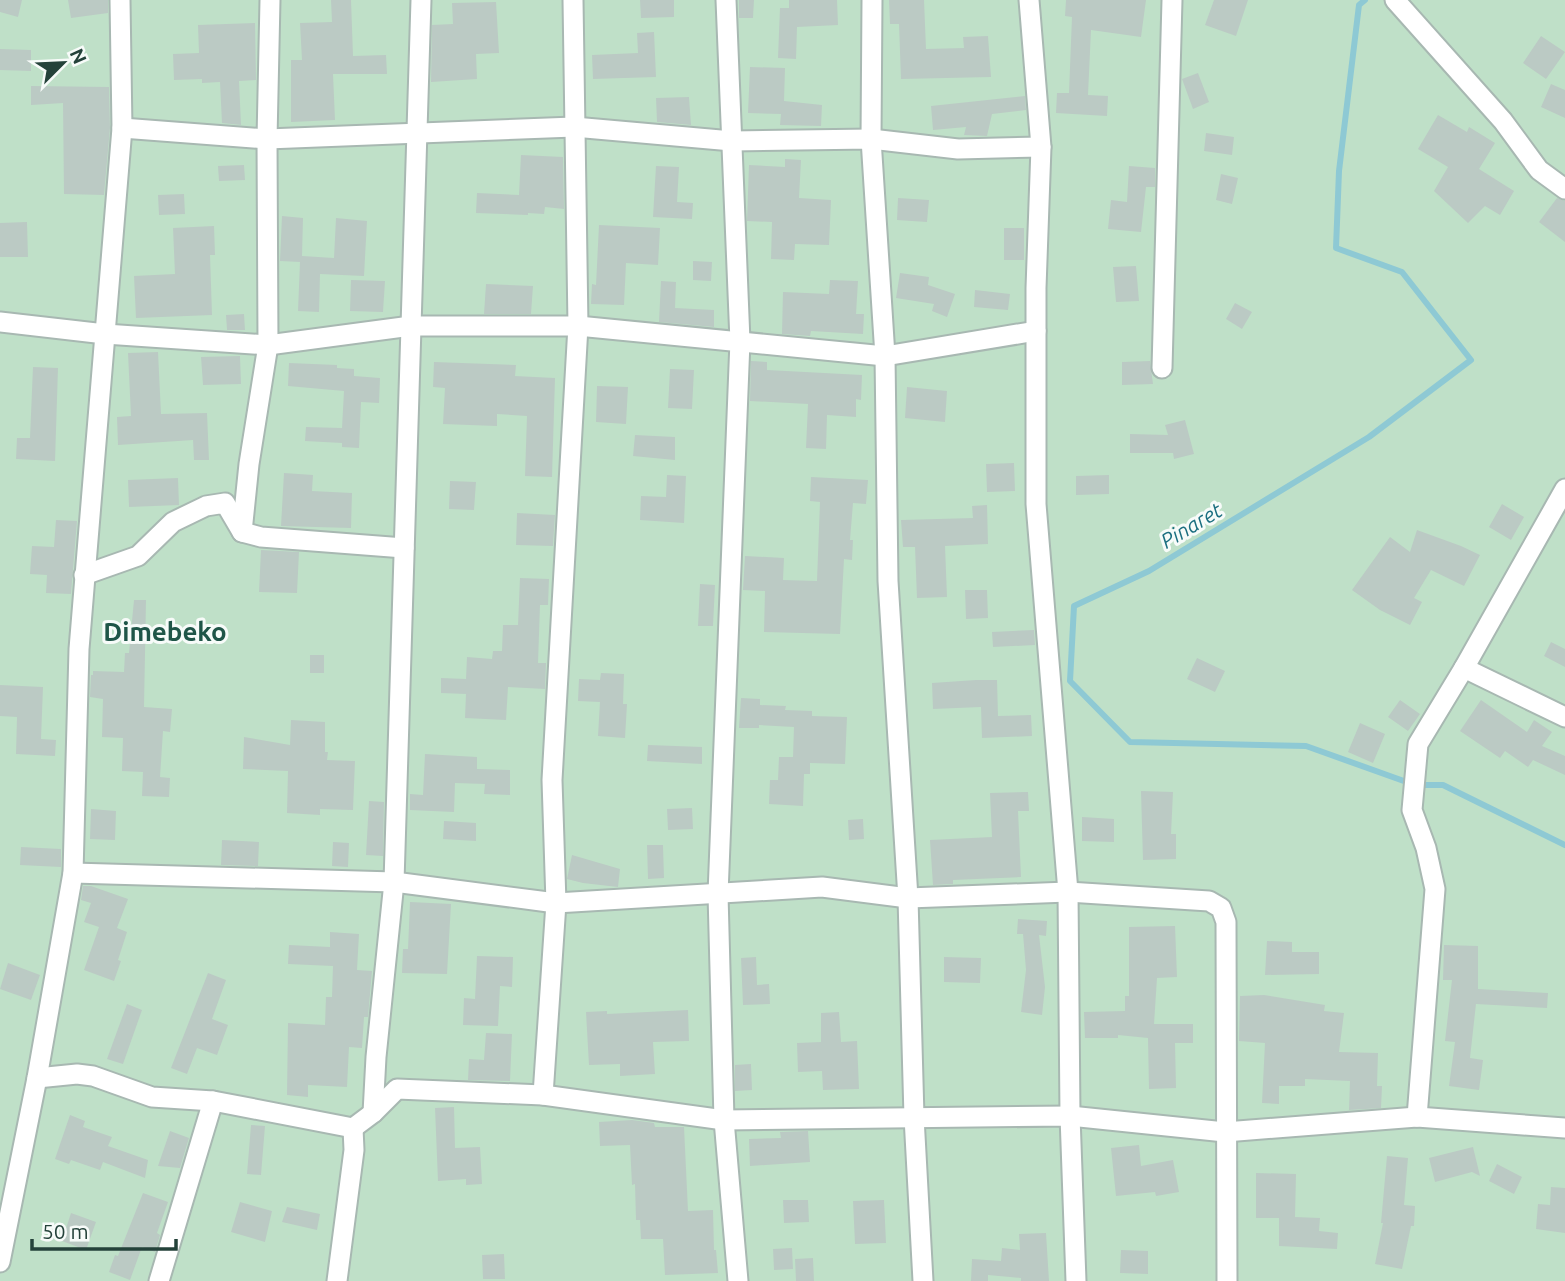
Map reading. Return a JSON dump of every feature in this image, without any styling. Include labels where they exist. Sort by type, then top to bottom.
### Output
[{"type":"street","points":[[0,1262],[37,1078],[73,873],[79,649],[122,128],[120,0]]},
{"type":"street","points":[[242,532],[249,464],[268,345],[267,139],[270,0]]},
{"type":"street","points":[[373,1113],[394,882],[421,0]]},
{"type":"street","points":[[543,1095],[556,903],[552,780],[578,326],[573,0]]},
{"type":"street","points":[[726,0],[740,341],[718,894],[724,1120],[738,1281]]},
{"type":"street","points":[[872,0],[871,139],[885,356],[888,581],[908,898],[922,1281]]},
{"type":"street","points":[[1029,0],[1041,147],[1036,331],[1036,503],[1068,892],[1070,1116],[1076,1281]]},
{"type":"street","points":[[1161,368],[1172,0]]},
{"type":"street","points":[[1395,0],[1503,121],[1539,170],[1565,189]]},
{"type":"street","points":[[122,128],[267,139],[574,127],[732,141],[871,139],[958,149],[1041,147]]},
{"type":"street","points":[[0,322],[104,334],[268,345],[411,326],[578,326],[885,356],[1036,331]]},
{"type":"street","points":[[1417,1117],[1435,889],[1426,848],[1412,810],[1418,744],[1565,489]]},
{"type":"street","points":[[85,575],[138,556],[173,522],[206,506],[225,503],[242,532],[261,537],[404,548]]},
{"type":"street","points":[[1464,668],[1565,717]]},
{"type":"street","points":[[73,873],[394,882],[556,903],[822,887],[908,898],[1068,892],[1209,901],[1221,908],[1226,922],[1227,1281]]},
{"type":"street","points":[[37,1078],[76,1074],[93,1076],[152,1097],[213,1101],[354,1128],[397,1089],[543,1095],[724,1120],[1070,1116],[1225,1132],[1417,1117],[1565,1128]]},
{"type":"street","points":[[159,1281],[213,1101]]},
{"type":"street","points":[[337,1281],[354,1150],[354,1128]]},
{"type":"green space","points":[[0,0],[1565,0],[1565,1281],[0,1281]]},
{"type":"building","points":[[0,0],[22,0],[18,17],[0,12]]},
{"type":"building","points":[[68,0],[108,0],[108,13],[71,18]]},
{"type":"building","points":[[331,0],[351,0],[353,56],[386,55],[387,74],[333,74],[335,120],[291,122],[291,60],[302,60],[300,23],[332,22]]},
{"type":"building","points":[[640,0],[674,0],[674,17],[641,18]]},
{"type":"building","points":[[739,0],[754,0],[753,18],[739,18]]},
{"type":"building","points":[[789,0],[837,0],[838,25],[797,27],[796,59],[778,58],[780,8],[789,8]]},
{"type":"building","points":[[889,0],[924,0],[926,49],[964,48],[963,37],[988,36],[991,77],[901,79],[899,24],[890,24]]},
{"type":"building","points":[[1066,0],[1146,0],[1141,37],[1091,30],[1088,95],[1108,96],[1107,116],[1056,113],[1057,93],[1069,93],[1072,17],[1065,16]]},
{"type":"building","points":[[1214,0],[1248,0],[1236,36],[1205,25]]},
{"type":"building","points":[[496,2],[499,53],[476,54],[477,79],[431,82],[432,25],[453,24],[452,3]]},
{"type":"building","points":[[255,23],[256,80],[239,81],[241,125],[222,123],[220,82],[202,83],[202,79],[174,80],[173,54],[199,53],[198,25]]},
{"type":"building","points":[[654,32],[656,77],[593,79],[592,55],[638,53],[637,33]]},
{"type":"building","points":[[1541,36],[1565,52],[1546,79],[1523,63]]},
{"type":"building","points":[[0,49],[31,50],[31,71],[0,70]]},
{"type":"building","points":[[750,67],[785,68],[784,101],[822,105],[821,126],[780,125],[781,114],[748,113]]},
{"type":"building","points":[[1198,73],[1209,102],[1193,109],[1182,79]]},
{"type":"building","points":[[1551,84],[1565,90],[1565,118],[1541,107]]},
{"type":"building","points":[[31,86],[109,87],[110,128],[104,195],[64,194],[63,103],[31,105]]},
{"type":"building","points":[[1025,96],[1026,110],[992,114],[987,136],[964,135],[966,127],[933,130],[931,106]]},
{"type":"building","points":[[689,97],[691,125],[657,122],[656,98]]},
{"type":"building","points":[[1438,115],[1467,132],[1469,127],[1495,143],[1479,169],[1514,191],[1500,215],[1485,206],[1468,223],[1434,191],[1448,167],[1418,149]]},
{"type":"building","points":[[1206,133],[1234,137],[1232,155],[1204,151]]},
{"type":"building","points":[[521,155],[563,157],[564,209],[545,207],[544,214],[528,215],[476,213],[477,193],[519,195]]},
{"type":"building","points":[[785,159],[801,160],[799,198],[831,200],[829,245],[795,244],[794,260],[771,259],[772,222],[747,221],[749,165],[785,167]]},
{"type":"building","points":[[244,165],[245,180],[219,181],[218,166]]},
{"type":"building","points":[[656,166],[679,167],[677,202],[693,203],[692,219],[653,217]]},
{"type":"building","points":[[1129,166],[1155,168],[1155,187],[1146,187],[1141,232],[1108,229],[1111,200],[1127,202]]},
{"type":"building","points":[[1221,174],[1238,178],[1232,204],[1216,200]]},
{"type":"building","points":[[184,194],[185,214],[159,215],[158,195]]},
{"type":"building","points":[[898,198],[929,200],[927,222],[897,220]]},
{"type":"building","points":[[1557,198],[1565,201],[1565,242],[1539,222]]},
{"type":"building","points":[[282,216],[303,218],[302,256],[334,258],[336,218],[367,221],[364,276],[320,274],[319,312],[298,311],[300,262],[280,261]]},
{"type":"building","points":[[27,222],[28,257],[0,257],[0,223]]},
{"type":"building","points":[[599,225],[660,228],[658,265],[626,263],[624,305],[591,304],[592,284],[596,285]]},
{"type":"building","points":[[214,226],[215,255],[210,255],[212,315],[136,318],[134,276],[175,274],[173,228]]},
{"type":"building","points":[[1004,228],[1024,228],[1024,260],[1004,260]]},
{"type":"building","points":[[693,261],[712,262],[711,281],[693,280]]},
{"type":"building","points":[[1136,266],[1139,301],[1116,302],[1113,267]]},
{"type":"building","points":[[900,273],[929,277],[928,285],[955,294],[947,317],[932,311],[934,304],[896,298]]},
{"type":"building","points":[[351,280],[385,281],[383,312],[350,311]]},
{"type":"building","points":[[830,280],[858,281],[856,314],[864,314],[863,334],[811,331],[810,336],[782,334],[783,292],[829,294]]},
{"type":"building","points":[[661,281],[676,282],[675,308],[714,310],[714,327],[659,322]]},
{"type":"building","points":[[486,284],[533,286],[531,314],[484,314]]},
{"type":"building","points":[[975,290],[1010,294],[1008,310],[974,307]]},
{"type":"building","points":[[1235,303],[1252,312],[1242,329],[1226,319]]},
{"type":"building","points":[[244,314],[245,330],[227,330],[226,315]]},
{"type":"building","points":[[158,352],[161,414],[207,413],[209,460],[194,460],[193,440],[118,445],[117,417],[131,416],[128,353]]},
{"type":"building","points":[[240,356],[241,384],[203,385],[201,357]]},
{"type":"building","points":[[751,361],[767,362],[767,370],[862,375],[861,400],[856,399],[856,417],[827,415],[826,449],[806,448],[808,404],[750,401]]},
{"type":"building","points":[[1150,361],[1153,384],[1122,385],[1122,362]]},
{"type":"building","points":[[434,362],[516,365],[515,376],[555,378],[552,477],[525,476],[527,416],[497,414],[497,426],[443,424],[445,388],[433,387]]},
{"type":"building","points":[[289,363],[337,365],[337,368],[354,369],[354,376],[380,378],[379,403],[361,402],[359,448],[342,447],[342,443],[305,441],[306,427],[342,428],[344,391],[288,386]]},
{"type":"building","points":[[33,367],[58,368],[55,461],[16,459],[17,438],[30,438]]},
{"type":"building","points":[[670,369],[694,370],[692,409],[668,408]]},
{"type":"building","points":[[597,386],[628,387],[626,424],[596,422]]},
{"type":"building","points":[[907,387],[947,391],[945,422],[905,418]]},
{"type":"building","points":[[1185,420],[1194,454],[1174,459],[1173,453],[1130,453],[1130,434],[1168,435],[1165,425]]},
{"type":"building","points":[[635,435],[675,437],[675,460],[633,456]]},
{"type":"building","points":[[1014,463],[1015,491],[987,492],[986,464]]},
{"type":"building","points":[[284,473],[313,475],[312,491],[352,493],[351,528],[281,526]]},
{"type":"building","points":[[667,475],[686,476],[684,523],[640,520],[641,496],[666,497]]},
{"type":"building","points":[[1109,475],[1109,494],[1076,495],[1076,476]]},
{"type":"building","points":[[811,477],[868,480],[866,504],[853,503],[850,540],[853,540],[852,560],[844,559],[840,634],[764,632],[765,591],[743,590],[745,556],[784,558],[783,580],[817,581],[820,502],[810,501]]},
{"type":"building","points":[[178,478],[179,505],[129,507],[128,480]]},
{"type":"building","points":[[450,481],[476,482],[474,510],[449,509]]},
{"type":"building","points":[[1502,504],[1524,517],[1511,540],[1489,527]]},
{"type":"building","points":[[987,505],[988,544],[945,546],[947,597],[917,598],[915,547],[903,547],[901,520],[973,518],[972,506]]},
{"type":"building","points":[[517,513],[555,515],[553,546],[516,545]]},
{"type":"building","points":[[56,520],[77,521],[71,594],[46,593],[47,575],[30,574],[32,546],[54,547]]},
{"type":"building","points":[[1417,530],[1480,555],[1464,586],[1431,570],[1414,598],[1422,602],[1410,625],[1380,610],[1352,590],[1390,537],[1410,552]]},
{"type":"building","points":[[261,550],[299,552],[297,593],[259,592]]},
{"type":"building","points":[[520,578],[549,579],[548,605],[540,605],[538,663],[546,663],[545,689],[508,687],[506,720],[465,718],[466,694],[441,693],[441,678],[466,679],[467,657],[492,659],[493,651],[502,651],[503,625],[518,625]]},
{"type":"building","points":[[700,584],[715,585],[713,626],[698,626]]},
{"type":"building","points":[[965,590],[987,590],[988,618],[966,619]]},
{"type":"building","points":[[134,600],[146,600],[144,707],[172,709],[170,732],[163,731],[160,777],[170,778],[169,797],[142,796],[143,772],[122,771],[123,738],[102,737],[103,699],[90,697],[93,671],[124,672],[125,653],[129,653]]},
{"type":"building","points":[[1034,630],[1035,645],[993,647],[992,632]]},
{"type":"building","points":[[1551,642],[1565,649],[1565,667],[1544,656]]},
{"type":"building","points":[[310,655],[324,655],[324,673],[310,673]]},
{"type":"building","points":[[1197,658],[1225,671],[1215,692],[1187,679]]},
{"type":"building","points":[[601,673],[624,674],[623,704],[627,704],[625,738],[598,736],[600,702],[578,701],[579,679],[600,680]]},
{"type":"building","points":[[997,680],[998,716],[1031,715],[1032,736],[982,738],[981,707],[933,709],[932,683]]},
{"type":"building","points":[[0,685],[43,687],[41,739],[56,740],[55,756],[16,754],[17,717],[0,716]]},
{"type":"building","points":[[741,698],[760,699],[760,705],[786,706],[785,710],[812,711],[812,716],[847,717],[845,764],[810,763],[810,774],[804,774],[803,806],[769,804],[770,780],[778,780],[779,757],[793,757],[794,727],[759,725],[759,728],[739,728]]},
{"type":"building","points":[[1400,700],[1420,714],[1408,731],[1388,717]]},
{"type":"building","points":[[1481,700],[1527,732],[1534,720],[1552,732],[1542,746],[1565,756],[1565,775],[1533,760],[1528,767],[1505,751],[1500,758],[1460,731]]},
{"type":"building","points":[[291,720],[325,722],[327,760],[355,761],[353,810],[320,809],[320,815],[287,813],[288,771],[243,769],[244,737],[290,745]]},
{"type":"building","points":[[1360,723],[1385,734],[1373,763],[1348,752]]},
{"type":"building","points":[[648,745],[702,747],[702,764],[647,761]]},
{"type":"building","points":[[425,754],[477,757],[477,769],[510,770],[510,795],[484,794],[485,784],[455,783],[454,812],[410,810],[410,794],[423,795]]},
{"type":"building","points":[[1141,791],[1173,792],[1171,834],[1176,834],[1176,859],[1143,860]]},
{"type":"building","points":[[1028,792],[1029,811],[1018,811],[1021,877],[953,880],[953,884],[933,885],[930,840],[992,837],[990,793]]},
{"type":"building","points":[[369,801],[384,802],[383,856],[366,855]]},
{"type":"building","points":[[692,808],[693,829],[668,830],[667,809]]},
{"type":"building","points":[[91,809],[116,811],[115,840],[90,839]]},
{"type":"building","points":[[1082,817],[1114,819],[1114,842],[1082,841]]},
{"type":"building","points":[[863,819],[864,839],[849,840],[848,820]]},
{"type":"building","points":[[444,821],[476,823],[476,841],[443,839]]},
{"type":"building","points":[[222,840],[259,842],[258,866],[221,865]]},
{"type":"building","points":[[333,842],[349,843],[348,867],[332,866]]},
{"type":"building","points":[[647,845],[663,845],[664,878],[648,879]]},
{"type":"building","points":[[21,847],[61,849],[61,867],[20,865]]},
{"type":"building","points":[[572,855],[620,869],[618,887],[567,879]]},
{"type":"building","points":[[83,886],[91,886],[128,899],[117,928],[127,932],[114,981],[84,970],[99,927],[84,922],[91,903],[81,900]]},
{"type":"building","points":[[410,902],[451,904],[447,974],[402,973],[403,949],[408,949]]},
{"type":"building","points":[[1018,919],[1047,921],[1046,936],[1039,935],[1045,987],[1042,1015],[1021,1012],[1026,970],[1023,934],[1017,934]]},
{"type":"building","points":[[1175,926],[1177,977],[1157,978],[1154,1024],[1193,1024],[1193,1043],[1175,1043],[1176,1088],[1149,1089],[1148,1038],[1118,1035],[1118,1038],[1085,1038],[1084,1012],[1125,1011],[1125,996],[1129,996],[1129,927]]},
{"type":"building","points":[[330,932],[359,934],[357,970],[372,971],[362,1048],[349,1047],[347,1087],[308,1085],[308,1097],[287,1095],[288,1023],[325,1025],[326,997],[332,997],[333,966],[288,964],[289,945],[330,947]]},
{"type":"building","points":[[1267,941],[1292,942],[1292,952],[1319,952],[1319,974],[1265,975]]},
{"type":"building","points":[[1444,945],[1478,946],[1478,989],[1548,993],[1547,1008],[1476,1004],[1470,1058],[1483,1060],[1479,1090],[1449,1086],[1455,1042],[1445,1041],[1452,980],[1443,980]]},
{"type":"building","points":[[477,956],[513,957],[512,987],[500,986],[498,1026],[463,1025],[464,998],[475,999]]},
{"type":"building","points":[[756,957],[757,985],[769,984],[770,1004],[743,1005],[741,958]]},
{"type":"building","points":[[944,957],[981,958],[980,983],[944,982]]},
{"type":"building","points":[[8,963],[40,975],[31,1000],[0,989]]},
{"type":"building","points":[[208,973],[226,980],[212,1019],[228,1025],[217,1055],[197,1048],[187,1074],[171,1068]]},
{"type":"building","points":[[1264,995],[1325,1005],[1324,1011],[1344,1013],[1339,1052],[1378,1053],[1377,1086],[1382,1086],[1381,1108],[1349,1110],[1350,1081],[1305,1079],[1305,1086],[1279,1086],[1279,1104],[1262,1103],[1265,1043],[1239,1041],[1240,996]]},
{"type":"building","points":[[127,1004],[142,1010],[123,1064],[107,1059]]},
{"type":"building","points":[[688,1010],[689,1041],[653,1042],[655,1074],[620,1076],[620,1064],[589,1065],[586,1012],[607,1011],[607,1014]]},
{"type":"building","points":[[839,1012],[841,1042],[857,1041],[859,1089],[823,1090],[822,1071],[798,1072],[797,1043],[821,1042],[821,1013]]},
{"type":"building","points":[[486,1033],[512,1034],[510,1081],[468,1080],[469,1059],[484,1060]]},
{"type":"building","points":[[751,1064],[752,1090],[735,1091],[735,1065]]},
{"type":"building","points":[[454,1107],[455,1148],[480,1147],[482,1184],[466,1185],[466,1179],[438,1181],[435,1108]]},
{"type":"building","points":[[70,1115],[85,1121],[83,1127],[112,1137],[108,1146],[148,1160],[145,1178],[103,1162],[100,1170],[71,1160],[69,1164],[55,1159]]},
{"type":"building","points":[[632,1120],[654,1123],[655,1127],[684,1127],[688,1211],[713,1210],[714,1250],[718,1273],[665,1275],[663,1239],[641,1239],[640,1220],[636,1220],[630,1145],[600,1146],[599,1122]]},
{"type":"building","points":[[251,1125],[265,1126],[261,1175],[247,1174]]},
{"type":"building","points":[[170,1131],[189,1138],[180,1168],[158,1166]]},
{"type":"building","points":[[808,1131],[810,1162],[750,1166],[749,1139],[781,1138],[780,1132]]},
{"type":"building","points":[[1139,1145],[1141,1166],[1173,1160],[1179,1192],[1156,1196],[1155,1192],[1116,1196],[1111,1148]]},
{"type":"building","points":[[1473,1147],[1480,1176],[1472,1172],[1435,1182],[1429,1158]]},
{"type":"building","points":[[1387,1156],[1408,1158],[1404,1205],[1415,1206],[1414,1226],[1411,1226],[1402,1269],[1375,1264],[1383,1223]]},
{"type":"building","points":[[1497,1164],[1522,1177],[1514,1194],[1489,1181]]},
{"type":"building","points":[[1256,1173],[1296,1174],[1295,1217],[1320,1218],[1319,1231],[1338,1233],[1337,1249],[1279,1246],[1279,1218],[1256,1218]]},
{"type":"building","points":[[1551,1187],[1565,1188],[1565,1233],[1536,1229],[1538,1204],[1550,1205]]},
{"type":"building","points":[[143,1193],[168,1202],[157,1233],[160,1235],[155,1252],[142,1247],[130,1280],[109,1272]]},
{"type":"building","points":[[783,1200],[808,1200],[809,1222],[784,1223]]},
{"type":"building","points":[[884,1200],[886,1243],[855,1244],[853,1201]]},
{"type":"building","points":[[240,1202],[272,1211],[265,1242],[231,1232]]},
{"type":"building","points":[[287,1207],[320,1214],[317,1230],[282,1222]]},
{"type":"building","points":[[71,1213],[96,1222],[86,1250],[62,1241]]},
{"type":"building","points":[[1046,1233],[1049,1281],[1021,1281],[1021,1278],[988,1275],[988,1281],[971,1281],[972,1259],[1001,1261],[1002,1248],[1020,1250],[1019,1234]]},
{"type":"building","points":[[792,1248],[793,1269],[774,1270],[773,1249]]},
{"type":"building","points":[[1121,1250],[1148,1251],[1148,1274],[1120,1273]]},
{"type":"building","points":[[504,1254],[505,1279],[483,1279],[482,1255]]},
{"type":"building","points":[[813,1258],[814,1281],[796,1281],[795,1259]]},
{"type":"waterway","name":"Pinaret","points":[[1365,0],[1359,5],[1339,171],[1336,248],[1402,272],[1471,360],[1369,437],[1149,571],[1074,606],[1070,681],[1130,742],[1306,746],[1415,785],[1443,785],[1565,845]]},
{"type":"district","name":"Dimebeko","points":[[165,631]]}]
